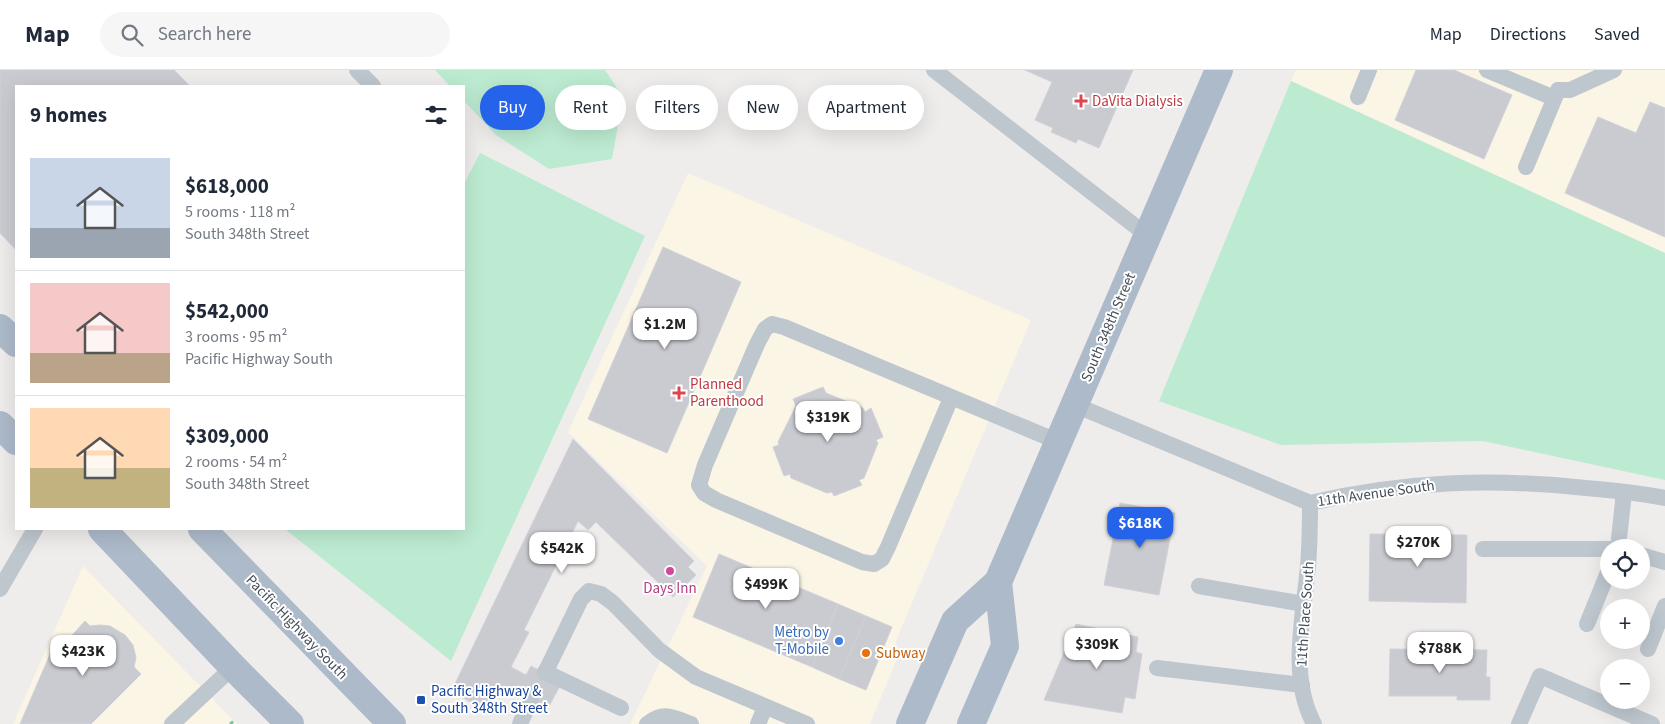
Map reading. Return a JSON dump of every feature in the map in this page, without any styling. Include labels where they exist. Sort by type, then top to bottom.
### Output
[{"type":"main road","name":"South 348th Street","points":[[910,724],[955,621],[998,582],[1219,71]]},
{"type":"main road","points":[[0,328],[15,342]]},
{"type":"main road","points":[[0,425],[15,440]]},
{"type":"main road","points":[[103,530],[290,724]]},
{"type":"main road","name":"Pacific Highway South","points":[[203,530],[392,724]]},
{"type":"main road","name":"South 348th Street","points":[[971,724],[1005,646],[998,582]]},
{"type":"lane","points":[[357,70],[372,85]]},
{"type":"lane","points":[[934,70],[1148,236]]},
{"type":"lane","points":[[1358,97],[1369,70]]},
{"type":"lane","points":[[1487,70],[1554,98]]},
{"type":"lane","points":[[1526,167],[1558,90],[1570,90],[1614,70]]},
{"type":"lane","points":[[951,398],[888,547],[882,559],[874,564],[862,562],[716,500],[704,493],[700,488],[699,481],[757,344],[765,329],[770,325],[784,327],[1059,442]]},
{"type":"lane","name":"11th Avenue South","points":[[1075,405],[1310,503],[1349,494],[1414,485],[1478,481],[1542,483],[1665,498]]},
{"type":"lane","points":[[1619,539],[1624,492]]},
{"type":"lane","name":"11th Place South","points":[[1310,503],[1310,536],[1300,652],[1305,703],[1312,723]]},
{"type":"lane","points":[[0,589],[33,530]]},
{"type":"lane","points":[[1483,549],[1600,548]]},
{"type":"lane","points":[[1650,558],[1665,562]]},
{"type":"lane","points":[[1199,586],[1304,604]]},
{"type":"lane","points":[[1587,624],[1601,589]]},
{"type":"lane","points":[[621,708],[545,672],[581,599],[587,592],[591,591],[601,594],[658,650],[696,677],[807,724]]},
{"type":"lane","points":[[1650,643],[1665,606]]},
{"type":"lane","points":[[172,724],[233,667]]},
{"type":"lane","points":[[1157,668],[1302,685]]},
{"type":"lane","points":[[1519,724],[1540,676],[1652,724]]},
{"type":"lane","points":[[520,724],[530,702]]},
{"type":"lane","points":[[758,724],[765,706]]},
{"type":"lane","points":[[648,724],[661,715],[670,716],[690,724]]},
{"type":"path","points":[[230,724],[234,721]]},
{"type":"shaded area","points":[[1296,70],[1665,70],[1665,253],[1291,81]]},
{"type":"shaded area","points":[[688,173],[1031,320],[896,641],[896,661],[870,724],[630,724],[707,566],[568,432]]},
{"type":"shaded area","points":[[83,566],[237,724],[13,724]]},
{"type":"green space","points":[[435,70],[605,70],[615,85],[555,85],[555,130],[617,130],[612,159],[549,169],[496,135],[491,130],[545,130],[545,85],[480,85],[480,118],[465,102],[465,85],[449,85]]},
{"type":"green space","points":[[1291,81],[1665,253],[1665,480],[1483,441],[1281,445],[1159,401]]},
{"type":"green space","points":[[480,153],[645,236],[451,661],[286,530],[465,530],[465,182]]},
{"type":"building","points":[[0,70],[174,70],[189,85],[15,85],[15,249],[0,233]]},
{"type":"building","name":"DaVita Dialysis","points":[[1025,70],[1133,70],[1099,148],[1078,139],[1076,143],[1051,132],[1053,128],[1035,120],[1052,82]]},
{"type":"building","points":[[1416,70],[1454,70],[1512,95],[1484,159],[1395,120]]},
{"type":"building","points":[[1650,102],[1665,108],[1665,237],[1565,193],[1598,117],[1636,133]]},
{"type":"building","points":[[663,247],[741,282],[667,453],[588,419]]},
{"type":"building","points":[[823,387],[826,393],[863,408],[865,412],[871,408],[883,437],[876,440],[878,443],[864,478],[859,480],[862,485],[834,496],[832,492],[827,493],[791,478],[790,474],[784,476],[773,447],[779,445],[778,442],[796,406],[793,399]]},
{"type":"building","name":"Days Inn","points":[[573,439],[694,561],[688,567],[696,575],[673,597],[596,522],[588,530],[578,521],[524,630],[529,632],[511,667],[526,675],[531,666],[562,682],[547,710],[516,695],[521,687],[517,685],[513,692],[499,685],[487,710],[451,692]]},
{"type":"building","points":[[1120,503],[1175,513],[1159,595],[1104,585]]},
{"type":"building","points":[[1370,534],[1467,535],[1466,603],[1369,601]]},
{"type":"building","points":[[719,554],[838,604],[812,667],[693,617]]},
{"type":"building","name":"Metro by T-Mobile","points":[[838,604],[866,616],[839,679],[812,667]]},
{"type":"building","name":"Subway","points":[[866,616],[892,627],[866,690],[839,679]]},
{"type":"building","points":[[85,621],[90,626],[110,626],[125,635],[133,645],[136,658],[134,667],[141,674],[91,724],[20,724],[57,638],[66,642]]},
{"type":"building","points":[[1076,624],[1138,637],[1136,652],[1142,654],[1135,699],[1125,697],[1122,713],[1044,700]]},
{"type":"building","points":[[1390,649],[1487,650],[1486,677],[1490,677],[1490,700],[1457,700],[1457,696],[1389,696]]},
{"type":"place","name":"DaVita Dialysis","points":[[1081,101]]},
{"type":"place","name":"Planned Parenthood","points":[[679,393]]},
{"type":"place","name":"Days Inn","points":[[670,571]]},
{"type":"place","name":"Metro by T-Mobile","points":[[839,641]]},
{"type":"place","name":"Subway","points":[[866,653]]},
{"type":"place","name":"Pacific Highway & South 348th Street","points":[[421,700]]}]
